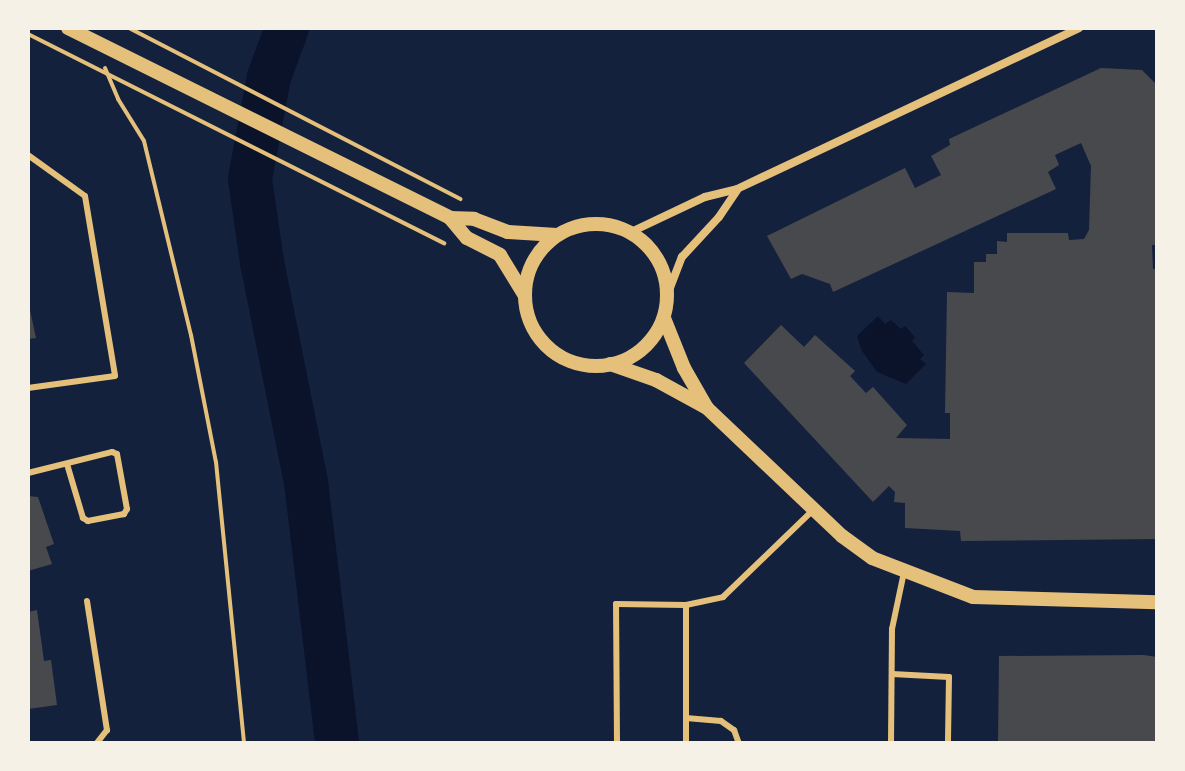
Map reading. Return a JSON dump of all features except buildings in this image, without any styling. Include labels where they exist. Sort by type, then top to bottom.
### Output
[{"type":"street","points":[[68,28],[450,218],[467,238],[500,255],[525,296]]},
{"type":"street","points":[[631,232],[705,197],[737,189],[1079,28]]},
{"type":"street","points":[[668,293],[663,269],[650,248],[631,232],[607,224],[582,225],[557,235],[540,250],[528,271],[525,296],[529,320],[542,341],[561,357],[585,365],[610,364],[633,356],[652,339],[664,318],[668,293],[682,257],[719,217],[737,189]]},
{"type":"street","points":[[450,218],[474,219],[508,232],[557,235]]},
{"type":"street","points":[[664,318],[684,368],[707,408]]},
{"type":"street","points":[[610,364],[656,380],[707,408],[814,509],[872,558],[904,572],[973,597],[1157,602]]},
{"type":"lane","points":[[28,155],[85,196],[115,376],[28,388]]},
{"type":"lane","points":[[28,473],[112,452],[117,454],[127,509],[124,514],[88,521],[83,518],[67,464]]},
{"type":"lane","points":[[617,743],[616,604],[686,605],[723,597],[814,509]]},
{"type":"lane","points":[[891,743],[892,629],[904,572]]},
{"type":"lane","points":[[87,601],[107,730],[97,743]]},
{"type":"lane","points":[[686,605],[686,743]]},
{"type":"lane","points":[[892,674],[949,677],[948,743]]},
{"type":"lane","points":[[686,718],[721,721],[734,730],[738,741]]},
{"type":"path","points":[[129,28],[462,200]]},
{"type":"path","points":[[28,34],[453,248]]},
{"type":"path","points":[[104,64],[118,99],[144,141],[191,335],[216,462],[244,743]]},
{"type":"water","points":[[878,316],[885,324],[891,320],[901,329],[905,326],[924,355],[920,359],[926,364],[906,384],[877,372],[862,351],[857,336]]},
{"type":"waterway","points":[[287,28],[269,77],[250,179],[262,262],[306,482],[337,743]]}]
